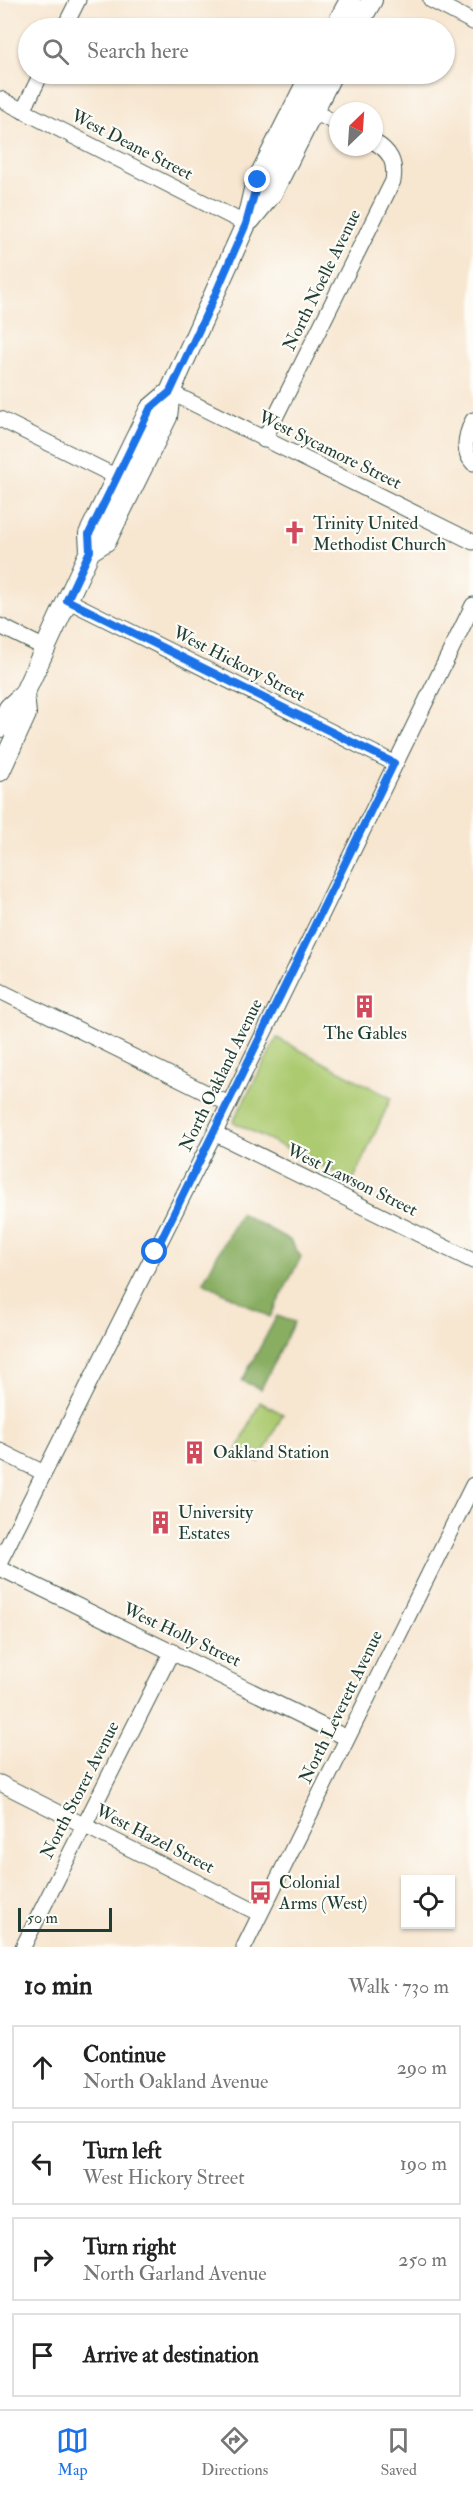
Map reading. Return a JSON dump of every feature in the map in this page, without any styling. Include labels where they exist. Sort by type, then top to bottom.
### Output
[{"type":"main road","points":[[340,18],[350,0]]},
{"type":"main road","points":[[362,18],[372,0]]},
{"type":"main road","points":[[90,551],[106,542],[167,417],[170,392],[246,224],[255,185],[306,84]]},
{"type":"main road","points":[[246,224],[272,193],[327,84]]},
{"type":"main road","points":[[0,727],[9,708],[24,694],[90,551],[89,534],[150,409],[170,392]]},
{"type":"main road","points":[[0,771],[26,714],[24,694]]},
{"type":"street","points":[[69,18],[78,0]]},
{"type":"street","points":[[431,0],[473,22]]},
{"type":"street","points":[[23,111],[36,84]]},
{"type":"street","name":"West Deane Street","points":[[0,99],[246,224]]},
{"type":"street","points":[[312,111],[329,120]]},
{"type":"street","name":"North Noelle Avenue","points":[[264,440],[393,181],[394,164],[391,156],[383,147]]},
{"type":"street","name":"West Sycamore Street","points":[[170,392],[473,542]]},
{"type":"street","points":[[0,419],[117,477]]},
{"type":"street","points":[[471,427],[465,441],[468,457],[473,463]]},
{"type":"street","name":"West Hickory Street","points":[[67,600],[394,763]]},
{"type":"street","name":"North Oakland Avenue","points":[[0,1561],[229,1104],[473,604]]},
{"type":"street","points":[[0,626],[45,648]]},
{"type":"street","points":[[0,991],[229,1104]]},
{"type":"street","name":"West Lawson Street","points":[[214,1133],[473,1261]]},
{"type":"street","points":[[0,1451],[44,1473]]},
{"type":"street","name":"North Leverett Avenue","points":[[244,1947],[473,1485]]},
{"type":"street","name":"West Holly Street","points":[[0,1568],[347,1738]]},
{"type":"street","name":"North Storer Avenue","points":[[23,1947],[172,1651]]},
{"type":"street","name":"West Hazel Street","points":[[0,1783],[260,1914]]},
{"type":"green space","points":[[277,1038],[391,1098],[353,1181],[233,1122]]},
{"type":"green space","points":[[240,1213],[290,1240],[301,1257],[270,1317],[203,1282]]},
{"type":"green space","points":[[277,1316],[294,1322],[261,1389],[242,1381]]},
{"type":"green space","points":[[260,1402],[283,1414],[259,1462],[237,1451]]},
{"type":"place","name":"Trinity United Methodist Church","points":[[295,533]]},
{"type":"place","name":"The Gables","points":[[365,1007]]},
{"type":"place","name":"Oakland Station","points":[[195,1452]]},
{"type":"place","name":"University Estates","points":[[160,1522]]},
{"type":"place","name":"Colonial Arms (West)","points":[[261,1892]]},
{"type":"route","points":[[155,1252],[394,763],[67,600],[90,551],[89,534],[150,409],[170,392],[211,304],[246,224],[258,180]]}]
